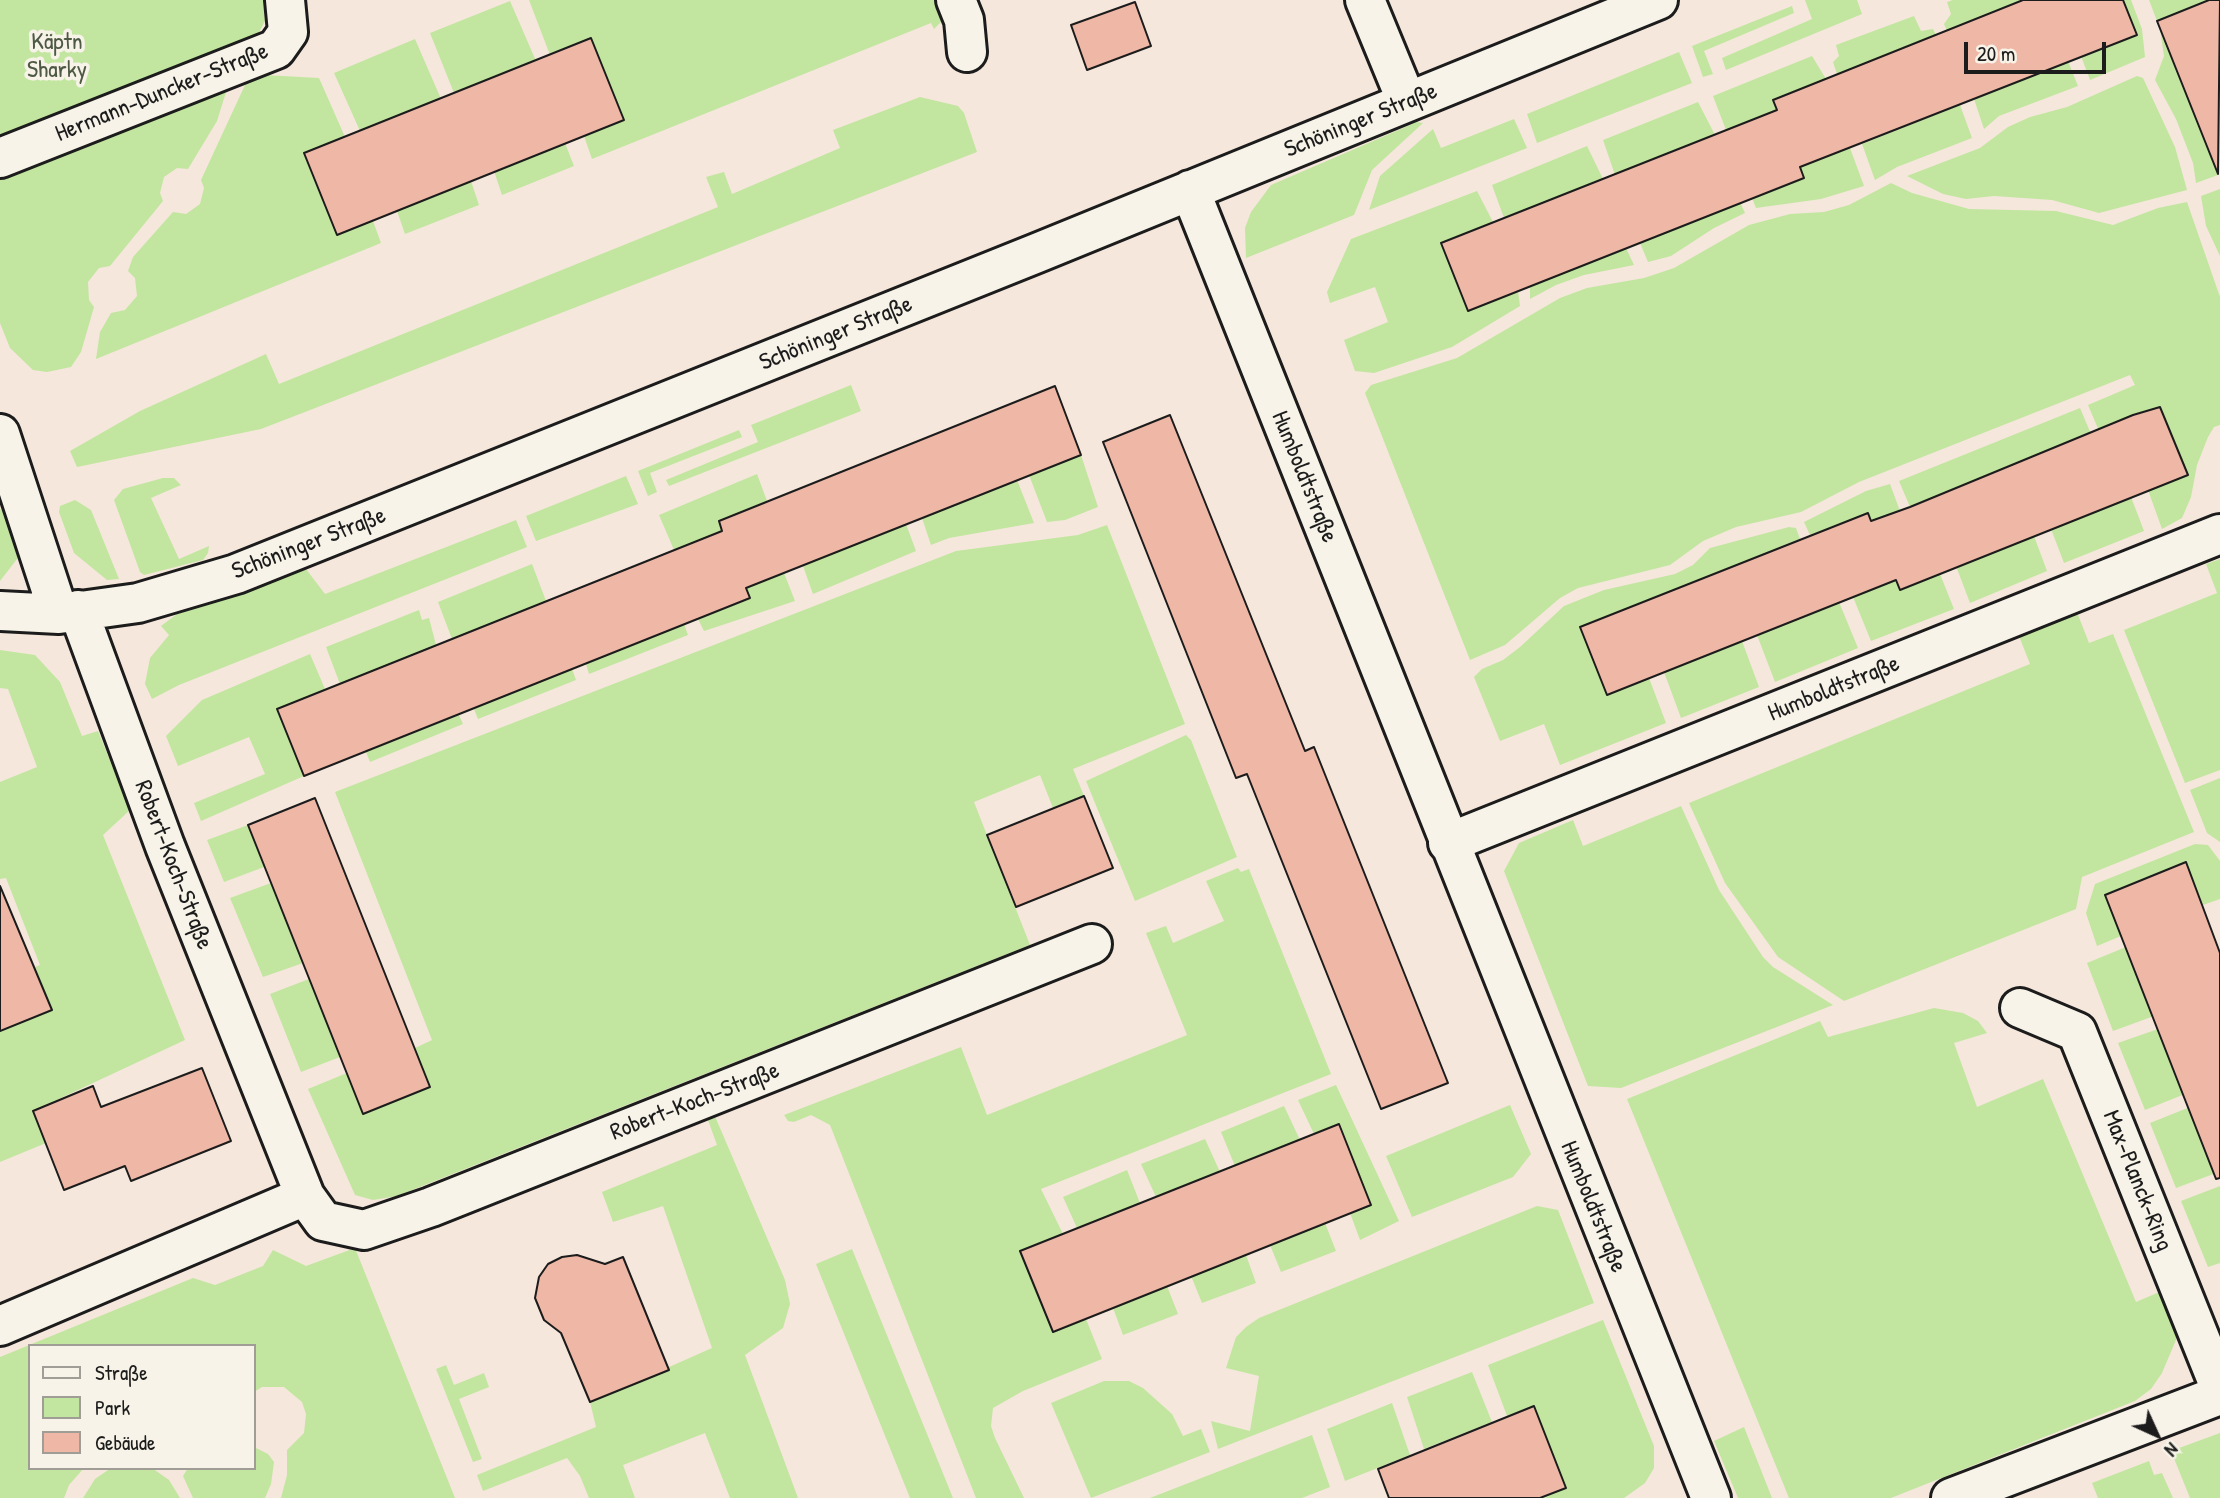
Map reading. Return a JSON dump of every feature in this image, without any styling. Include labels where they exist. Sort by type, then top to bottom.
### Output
[{"type":"street","name":"Hermann-Duncker-Straße","points":[[0,158],[276,49],[288,32],[285,0]]},
{"type":"street","points":[[956,0],[964,20],[967,52]]},
{"type":"street","points":[[1366,0],[1407,102]]},
{"type":"street","name":"Schöninger Straße","points":[[0,611],[69,612],[138,603],[236,574],[1658,0]]},
{"type":"street","name":"Humboldtstraße","points":[[1190,190],[1705,1496]]},
{"type":"street","points":[[0,434],[69,612]]},
{"type":"street","name":"Humboldtstraße","points":[[1448,843],[2220,534]]},
{"type":"street","name":"Robert-Koch-Straße","points":[[69,612],[305,1196],[323,1221],[364,1230],[431,1207],[1092,944]]},
{"type":"street","name":"Max-Planck-Ring","points":[[2020,1008],[2077,1032],[2220,1388]]},
{"type":"street","points":[[0,1326],[305,1196]]},
{"type":"street","points":[[1951,1498],[2220,1395]]},
{"type":"green space","name":"Käptn Sharky","points":[[0,0],[263,0],[265,21],[258,34],[243,44],[0,140]]},
{"type":"green space","points":[[529,0],[944,0],[945,11],[942,21],[934,29],[931,23],[592,159],[584,136],[624,120],[550,55]]},
{"type":"green space","points":[[1805,0],[1857,0],[1862,14],[1726,70],[1722,58],[1812,19]]},
{"type":"green space","points":[[2023,0],[1947,31],[1944,24],[1951,14],[1947,2]]},
{"type":"green space","points":[[2123,0],[2131,0],[2142,29],[2145,57],[2090,80],[2081,56]]},
{"type":"green space","points":[[2149,0],[2209,0],[2157,21]]},
{"type":"green space","points":[[510,1],[536,61],[454,93],[430,33]]},
{"type":"green space","points":[[1792,6],[1794,13],[1704,51],[1713,74],[1703,77],[1692,46]]},
{"type":"green space","points":[[1914,16],[1921,31],[1933,29],[1936,35],[1837,74],[1833,62],[1839,56],[1836,45]]},
{"type":"green space","points":[[2160,29],[2218,175],[2196,183],[2193,163],[2176,119],[2155,80],[2164,56]]},
{"type":"green space","points":[[415,39],[441,99],[360,131],[334,73]]},
{"type":"green space","points":[[1679,52],[1692,83],[1537,143],[1527,114]]},
{"type":"green space","points":[[1812,56],[1826,79],[1773,100],[1777,110],[1726,130],[1713,96]]},
{"type":"green space","points":[[2068,61],[2078,86],[1999,116],[1984,129],[1974,99]]},
{"type":"green space","points":[[264,75],[319,78],[345,137],[304,154],[337,235],[373,221],[381,243],[96,359],[100,332],[111,313],[125,310],[137,296],[135,278],[128,271],[133,257],[173,212],[186,214],[200,204],[204,188],[201,180],[245,85],[253,78]]},
{"type":"green space","points":[[2137,76],[2143,78],[2175,147],[2187,190],[2099,213],[2052,200],[1994,196],[1966,199],[1943,194],[1907,176],[1980,148],[2008,127],[2030,117],[2067,107]]},
{"type":"green space","points":[[227,89],[217,121],[188,169],[177,168],[164,177],[160,193],[163,201],[110,266],[99,268],[88,282],[89,300],[94,307],[81,352],[71,367],[47,372],[33,370],[10,348],[0,323],[0,177]]},
{"type":"green space","points":[[920,97],[958,106],[964,113],[977,152],[261,429],[77,467],[70,451],[140,411],[266,354],[279,384],[718,207],[706,177],[724,172],[732,194],[840,148],[833,130]]},
{"type":"green space","points":[[1698,102],[1715,135],[1615,175],[1603,140]]},
{"type":"green space","points":[[1960,105],[1972,138],[1897,167],[1875,180],[1862,144]]},
{"type":"green space","points":[[1514,119],[1527,148],[1369,210],[1380,176],[1433,129],[1441,148]]},
{"type":"green space","points":[[1417,122],[1423,123],[1372,170],[1354,215],[1246,258],[1245,228],[1251,212],[1271,185]]},
{"type":"green space","points":[[565,143],[574,166],[502,195],[494,171]]},
{"type":"green space","points":[[1587,146],[1603,179],[1504,218],[1492,185]]},
{"type":"green space","points":[[1850,148],[1864,186],[1821,199],[1756,208],[1752,198],[1804,178],[1800,167]]},
{"type":"green space","points":[[471,181],[479,205],[405,234],[397,211]]},
{"type":"green space","points":[[1891,183],[1912,193],[1969,209],[2056,211],[2113,225],[2158,208],[2187,202],[2220,297],[2220,425],[2214,427],[2208,437],[2197,465],[2191,497],[2182,518],[2162,529],[2148,490],[2188,475],[2161,407],[2133,415],[2099,431],[2088,405],[2135,385],[2130,375],[1859,482],[1801,512],[1736,527],[1703,541],[1670,565],[1578,588],[1560,598],[1505,645],[1470,660],[1365,393],[1371,385],[1457,358],[1560,298],[1587,288],[1644,278],[1674,268],[1749,225],[1790,214],[1824,212],[1849,205]]},
{"type":"green space","points":[[2220,189],[2220,256],[2206,226],[2201,196]]},
{"type":"green space","points":[[1477,191],[1493,222],[1441,244],[1468,311],[1518,291],[1520,306],[1452,347],[1374,373],[1355,371],[1344,340],[1388,322],[1375,287],[1330,303],[1327,292],[1351,239]]},
{"type":"green space","points":[[1740,202],[1745,213],[1714,228],[1671,256],[1648,262],[1640,243]]},
{"type":"green space","points":[[1626,248],[1634,265],[1584,275],[1556,285],[1530,299],[1530,287]]},
{"type":"green space","points":[[851,385],[861,411],[669,486],[666,480],[758,442],[751,425]]},
{"type":"green space","points":[[2080,408],[2091,434],[1910,507],[1899,481]]},
{"type":"green space","points":[[739,430],[742,437],[650,473],[657,492],[648,496],[638,471]]},
{"type":"green space","points":[[1081,455],[1098,507],[1065,520],[1047,522],[1029,475]]},
{"type":"green space","points":[[757,474],[767,501],[719,521],[722,531],[674,550],[659,515]]},
{"type":"green space","points":[[626,476],[638,504],[536,541],[526,516]]},
{"type":"green space","points":[[163,478],[174,478],[181,485],[151,498],[179,559],[209,546],[208,553],[203,560],[144,575],[140,572],[114,500],[123,489]]},
{"type":"green space","points":[[1017,480],[1034,523],[949,538],[931,545],[922,518]]},
{"type":"green space","points":[[1890,484],[1900,511],[1872,522],[1867,513],[1810,535],[1804,522],[1866,491]]},
{"type":"green space","points":[[2131,497],[2144,531],[2064,563],[2051,529]]},
{"type":"green space","points":[[75,500],[91,510],[119,579],[107,580],[74,553],[59,512],[60,506]]},
{"type":"green space","points":[[0,509],[8,513],[18,544],[17,559],[0,581]]},
{"type":"green space","points":[[516,520],[527,547],[179,685],[152,699],[145,684],[150,658],[169,635],[161,626],[177,614],[239,595],[306,569],[325,594]]},
{"type":"green space","points":[[906,524],[916,551],[813,594],[803,566]]},
{"type":"green space","points":[[1107,525],[1185,724],[1073,769],[1084,796],[1053,808],[1040,775],[974,802],[1030,945],[397,1196],[373,1200],[355,1195],[308,1089],[347,1073],[363,1114],[430,1087],[415,1048],[432,1040],[335,792],[956,551],[1078,535]]},
{"type":"green space","points":[[1789,527],[1796,528],[1800,539],[1678,589],[1649,678],[1666,723],[1560,765],[1544,724],[1500,741],[1474,677],[1482,669],[1503,660],[1520,647],[1564,606],[1604,590],[1675,574],[1693,565],[1710,548]]},
{"type":"green space","points":[[2034,536],[2047,571],[1970,603],[1956,566]]},
{"type":"green space","points":[[2220,559],[2220,770],[2185,783],[2124,630],[2217,593],[2206,564]]},
{"type":"green space","points":[[532,564],[546,601],[452,639],[438,602]]},
{"type":"green space","points":[[784,573],[795,601],[704,631],[698,619],[749,599],[746,588]]},
{"type":"green space","points":[[1940,574],[1954,609],[1871,641],[1853,597],[1896,580],[1900,590]]},
{"type":"green space","points":[[1839,602],[1858,648],[1775,682],[1757,635]]},
{"type":"green space","points":[[2073,602],[2089,643],[2113,634],[2194,832],[2082,877],[2076,909],[1844,1001],[1778,957],[1725,883],[1689,803],[2030,664],[2015,626]]},
{"type":"green space","points":[[419,610],[422,620],[429,618],[436,645],[340,684],[326,647]]},
{"type":"green space","points":[[684,624],[688,635],[589,674],[586,664]]},
{"type":"green space","points":[[1742,641],[1759,687],[1681,718],[1664,672]]},
{"type":"green space","points":[[0,650],[35,655],[60,682],[82,736],[98,731],[130,810],[103,835],[185,1040],[33,1111],[46,1143],[0,1162],[0,1031],[52,1010],[35,967],[40,965],[6,878],[0,879],[0,782],[37,767],[8,689],[0,688]]},
{"type":"green space","points":[[310,654],[325,689],[277,709],[304,776],[201,821],[194,803],[265,774],[249,737],[178,766],[166,736],[202,700]]},
{"type":"green space","points":[[572,669],[576,680],[478,719],[474,709]]},
{"type":"green space","points":[[459,715],[463,724],[370,762],[366,752]]},
{"type":"green space","points":[[1186,735],[1191,740],[1237,857],[1135,901],[1086,781]]},
{"type":"green space","points":[[2220,778],[2220,842],[2207,833],[2190,790]]},
{"type":"green space","points":[[1681,806],[1719,890],[1763,957],[1773,967],[1833,1005],[1621,1088],[1588,1086],[1504,871],[1519,843],[1573,820],[1583,846]]},
{"type":"green space","points":[[248,825],[264,867],[224,882],[207,840]]},
{"type":"green space","points":[[2195,844],[2208,845],[2220,861],[2220,899],[2203,905],[2186,862],[2105,895],[2121,936],[2097,946],[2086,913],[2095,884]]},
{"type":"green space","points":[[1238,868],[1241,872],[1249,869],[1331,1074],[1041,1189],[1063,1234],[1020,1251],[1052,1332],[1086,1319],[1102,1359],[1023,1391],[993,1408],[991,1426],[995,1438],[1024,1498],[976,1498],[830,1125],[811,1115],[794,1122],[788,1121],[784,1115],[961,1047],[987,1115],[1187,1035],[1146,933],[1166,926],[1173,943],[1224,921],[1206,881]]},
{"type":"green space","points":[[271,883],[303,963],[263,977],[230,898]]},
{"type":"green space","points":[[2126,947],[2154,1016],[2113,1031],[2087,963]]},
{"type":"green space","points":[[309,979],[340,1057],[301,1072],[270,994]]},
{"type":"green space","points":[[1934,1008],[1963,1013],[1978,1021],[1987,1033],[1954,1043],[1977,1107],[2043,1079],[2136,1302],[2164,1290],[2176,1322],[2176,1340],[2162,1373],[2151,1389],[2135,1401],[1891,1498],[1789,1498],[1627,1099],[1820,1021],[1828,1037]]},
{"type":"green space","points":[[2158,1029],[2185,1094],[2145,1110],[2118,1043]]},
{"type":"green space","points":[[1336,1085],[1399,1221],[1360,1240],[1350,1213],[1371,1204],[1340,1124],[1314,1134],[1298,1100]]},
{"type":"green space","points":[[1510,1105],[1531,1154],[1513,1177],[1412,1217],[1386,1156]]},
{"type":"green space","points":[[1284,1106],[1300,1140],[1235,1166],[1221,1132]]},
{"type":"green space","points":[[711,1107],[785,1280],[790,1304],[783,1328],[745,1355],[798,1498],[730,1498],[705,1433],[623,1465],[635,1498],[589,1498],[580,1476],[567,1458],[483,1491],[477,1475],[596,1427],[590,1402],[712,1348],[663,1206],[613,1222],[602,1192],[717,1145],[704,1109]]},
{"type":"green space","points":[[2190,1107],[2216,1173],[2176,1188],[2150,1123]]},
{"type":"green space","points":[[1205,1139],[1220,1172],[1156,1197],[1141,1164]]},
{"type":"green space","points":[[1127,1170],[1140,1203],[1077,1228],[1063,1197]]},
{"type":"green space","points":[[2220,1186],[2220,1263],[2208,1267],[2181,1201]]},
{"type":"green space","points":[[1537,1206],[1558,1210],[1594,1303],[1218,1449],[1211,1421],[1250,1431],[1259,1376],[1226,1368],[1236,1337],[1246,1327],[1259,1318]]},
{"type":"green space","points":[[1325,1223],[1336,1251],[1281,1272],[1270,1245]]},
{"type":"green space","points":[[355,1248],[455,1498],[281,1498],[287,1475],[287,1450],[304,1433],[306,1414],[302,1402],[284,1387],[262,1387],[256,1391],[256,1344],[32,1344],[193,1278],[215,1285],[263,1266],[273,1250],[306,1266]]},
{"type":"green space","points":[[852,1249],[953,1498],[910,1498],[816,1264]]},
{"type":"green space","points":[[1246,1255],[1256,1283],[1202,1303],[1191,1276]]},
{"type":"green space","points":[[1167,1286],[1178,1314],[1123,1335],[1113,1308]]},
{"type":"green space","points":[[1603,1320],[1654,1446],[1654,1468],[1645,1483],[1624,1498],[1540,1498],[1566,1488],[1534,1407],[1507,1416],[1488,1365]]},
{"type":"green space","points":[[28,1346],[28,1470],[82,1470],[69,1485],[64,1498],[0,1498],[0,1357]]},
{"type":"green space","points":[[446,1365],[454,1385],[484,1373],[489,1387],[459,1399],[482,1459],[473,1462],[436,1369]]},
{"type":"green space","points":[[1472,1372],[1492,1422],[1424,1449],[1407,1397]]},
{"type":"green space","points":[[1104,1381],[1129,1381],[1143,1388],[1172,1414],[1183,1436],[1201,1429],[1210,1452],[1091,1498],[1051,1403]]},
{"type":"green space","points":[[1392,1403],[1410,1455],[1345,1481],[1327,1429]]},
{"type":"green space","points":[[1744,1427],[1772,1498],[1738,1498],[1714,1441]]},
{"type":"green space","points":[[2220,1433],[2220,1498],[2190,1498],[2171,1451]]},
{"type":"green space","points":[[1312,1435],[1330,1487],[1302,1498],[1150,1498]]},
{"type":"green space","points":[[256,1448],[268,1454],[274,1462],[271,1484],[265,1498],[193,1498],[183,1476],[187,1470],[256,1470]]},
{"type":"green space","points":[[2149,1461],[2154,1475],[2162,1473],[2173,1498],[2098,1498],[2092,1483]]},
{"type":"green space","points":[[108,1470],[155,1470],[169,1480],[180,1498],[83,1498],[95,1479]]},
{"type":"building","points":[[2023,0],[2123,0],[2137,35],[1800,167],[1804,178],[1468,311],[1441,243],[1777,110],[1773,100]]},
{"type":"building","points":[[2209,0],[2220,0],[2218,174],[2157,21]]},
{"type":"building","points":[[1135,2],[1151,46],[1087,70],[1071,25]]},
{"type":"building","points":[[591,38],[624,120],[337,235],[304,153]]},
{"type":"building","points":[[1055,386],[1081,455],[746,588],[750,598],[304,776],[277,709],[722,531],[719,521]]},
{"type":"building","points":[[2160,407],[2188,475],[1900,590],[1896,580],[1607,695],[1580,627],[1868,513],[1871,521],[1910,507],[2133,415]]},
{"type":"building","points":[[1170,415],[1305,751],[1314,747],[1448,1083],[1381,1109],[1247,774],[1236,778],[1103,442]]},
{"type":"building","points":[[1084,796],[1113,868],[1016,907],[987,835]]},
{"type":"building","points":[[315,798],[430,1087],[363,1114],[248,825]]},
{"type":"building","points":[[2186,862],[2220,953],[2220,1178],[2216,1179],[2105,895]]},
{"type":"building","points":[[0,886],[52,1010],[0,1031]]},
{"type":"building","points":[[202,1068],[231,1141],[131,1181],[125,1166],[64,1190],[33,1111],[93,1086],[101,1107]]},
{"type":"building","points":[[1339,1124],[1371,1205],[1053,1332],[1020,1251]]},
{"type":"building","points":[[577,1255],[605,1264],[623,1257],[669,1370],[590,1402],[561,1333],[544,1320],[535,1298],[539,1277],[548,1264],[562,1257]]},
{"type":"building","points":[[1534,1406],[1566,1488],[1540,1498],[1389,1498],[1378,1469]]}]
